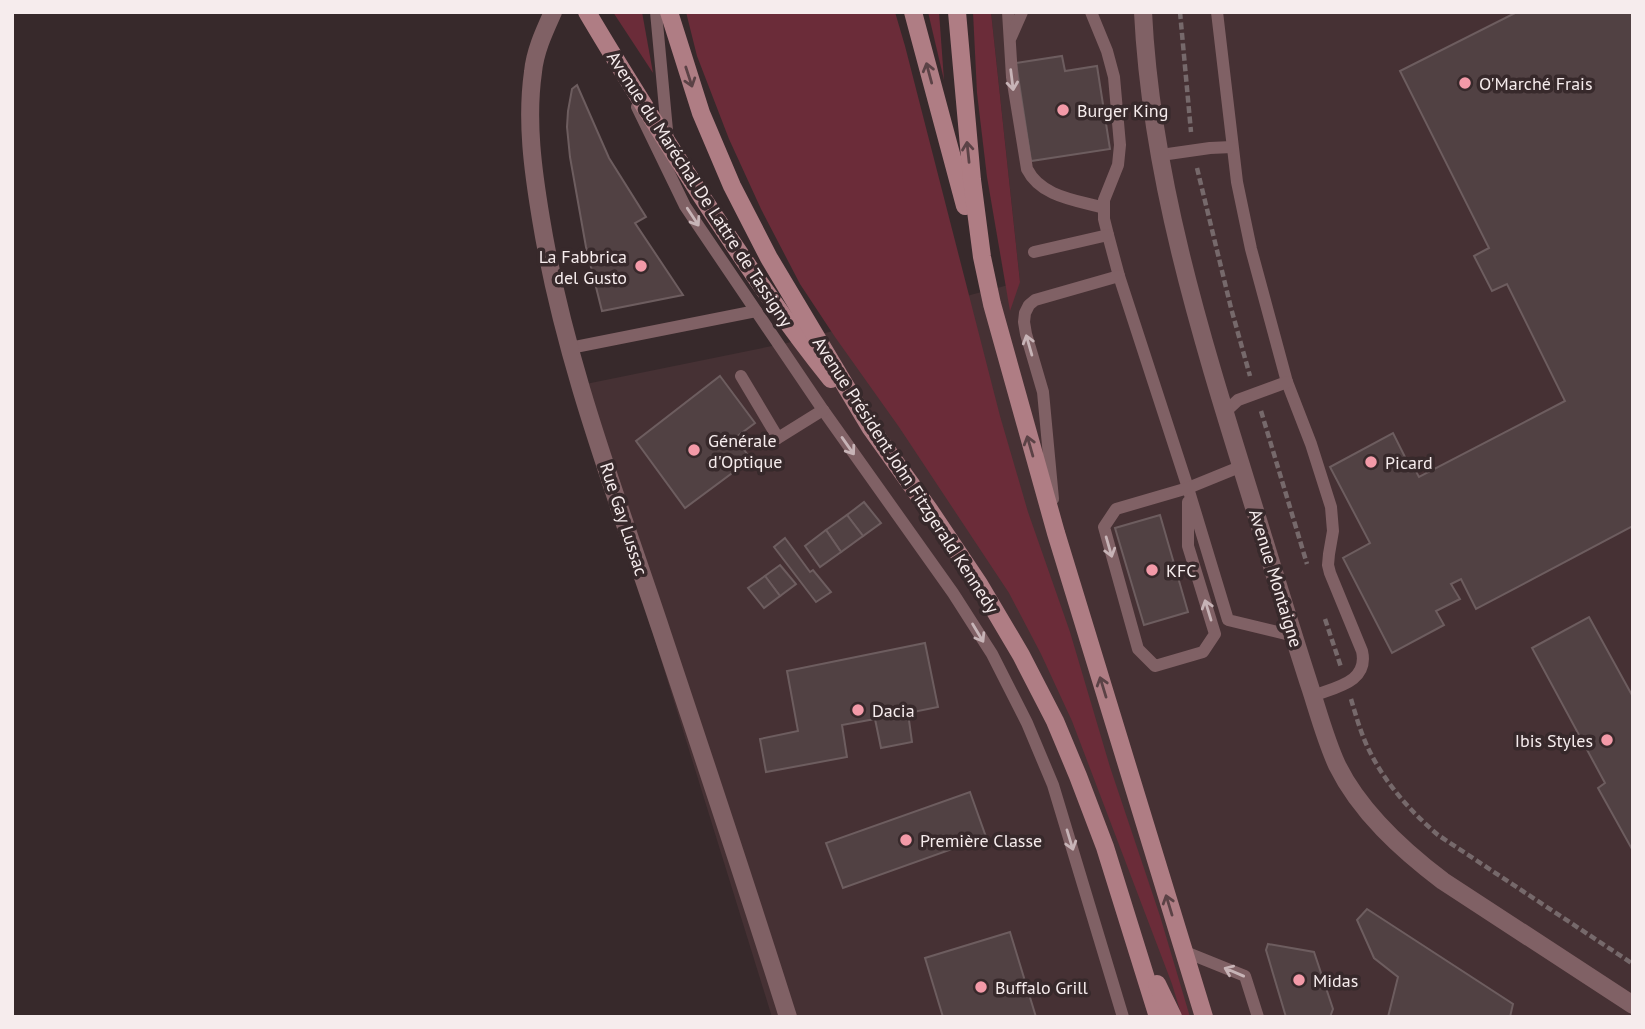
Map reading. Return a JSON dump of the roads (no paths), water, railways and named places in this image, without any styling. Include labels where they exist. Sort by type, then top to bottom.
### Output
[{"type":"main road","name":"Avenue du Maréchal De Lattre de Tassigny","points":[[587,12],[775,307],[870,427]]},
{"type":"main road","name":"Avenue Président John Fitzgerald Kennedy","points":[[669,12],[701,113],[749,221],[870,427],[979,584],[1038,686],[1068,749],[1091,807],[1158,1017]]},
{"type":"main road","points":[[913,12],[1025,428],[1203,1017]]},
{"type":"main road","points":[[957,12],[973,191],[992,304]]},
{"type":"main road","name":"Avenue Président John Fitzgerald Kennedy","points":[[1135,941],[1173,1017]]},
{"type":"street","name":"Rue Gay Lussac","points":[[553,12],[541,39],[533,70],[530,121],[547,254],[570,348],[594,428],[734,846],[788,1017]]},
{"type":"street","name":"Avenue Montaigne","points":[[1143,12],[1150,85],[1161,155],[1184,269],[1225,412],[1337,766],[1360,800],[1400,846],[1443,881],[1633,1005]]},
{"type":"lane","points":[[656,12],[668,143],[676,189]]},
{"type":"lane","points":[[1008,12],[1012,77],[1024,158],[1030,174],[1051,193],[1104,208]]},
{"type":"lane","points":[[1009,40],[1023,12]]},
{"type":"lane","points":[[1091,12],[1107,51],[1114,78],[1120,145],[1118,165],[1104,200],[1108,235],[1228,620],[1294,636]]},
{"type":"lane","points":[[1217,12],[1237,183],[1251,249],[1286,382],[1311,444],[1331,507],[1334,531],[1328,565],[1364,659],[1363,667],[1355,677],[1313,696]]},
{"type":"lane","points":[[607,47],[685,206],[992,654],[1023,714],[1053,785],[1123,1017]]},
{"type":"lane","points":[[1161,155],[1210,148],[1232,148]]},
{"type":"lane","points":[[1034,252],[1108,235]]},
{"type":"lane","points":[[1056,533],[1043,392],[1026,334],[1025,313],[1035,300],[1119,276]]},
{"type":"lane","points":[[570,348],[756,311]]},
{"type":"lane","points":[[741,376],[778,438],[823,410]]},
{"type":"lane","points":[[1225,412],[1238,400],[1286,382]]},
{"type":"lane","points":[[1188,488],[1188,546],[1215,634],[1203,652],[1155,666],[1138,649],[1104,527],[1116,509],[1188,488],[1242,466]]},
{"type":"lane","points":[[1183,951],[1245,976],[1258,1017]]},
{"type":"place","name":"O'Marché Frais","points":[[1465,83]]},
{"type":"place","name":"Burger King","points":[[1063,110]]},
{"type":"place","name":"La Fabbrica del Gusto","points":[[641,266]]},
{"type":"place","name":"Générale d'Optique","points":[[694,450]]},
{"type":"place","name":"Picard","points":[[1371,462]]},
{"type":"place","name":"KFC","points":[[1152,570]]},
{"type":"place","name":"Dacia","points":[[858,710]]},
{"type":"place","name":"Ibis Styles","points":[[1607,740]]},
{"type":"place","name":"Première Classe","points":[[906,840]]},
{"type":"place","name":"Midas","points":[[1299,980]]},
{"type":"place","name":"Buffalo Grill","points":[[981,987]]}]
